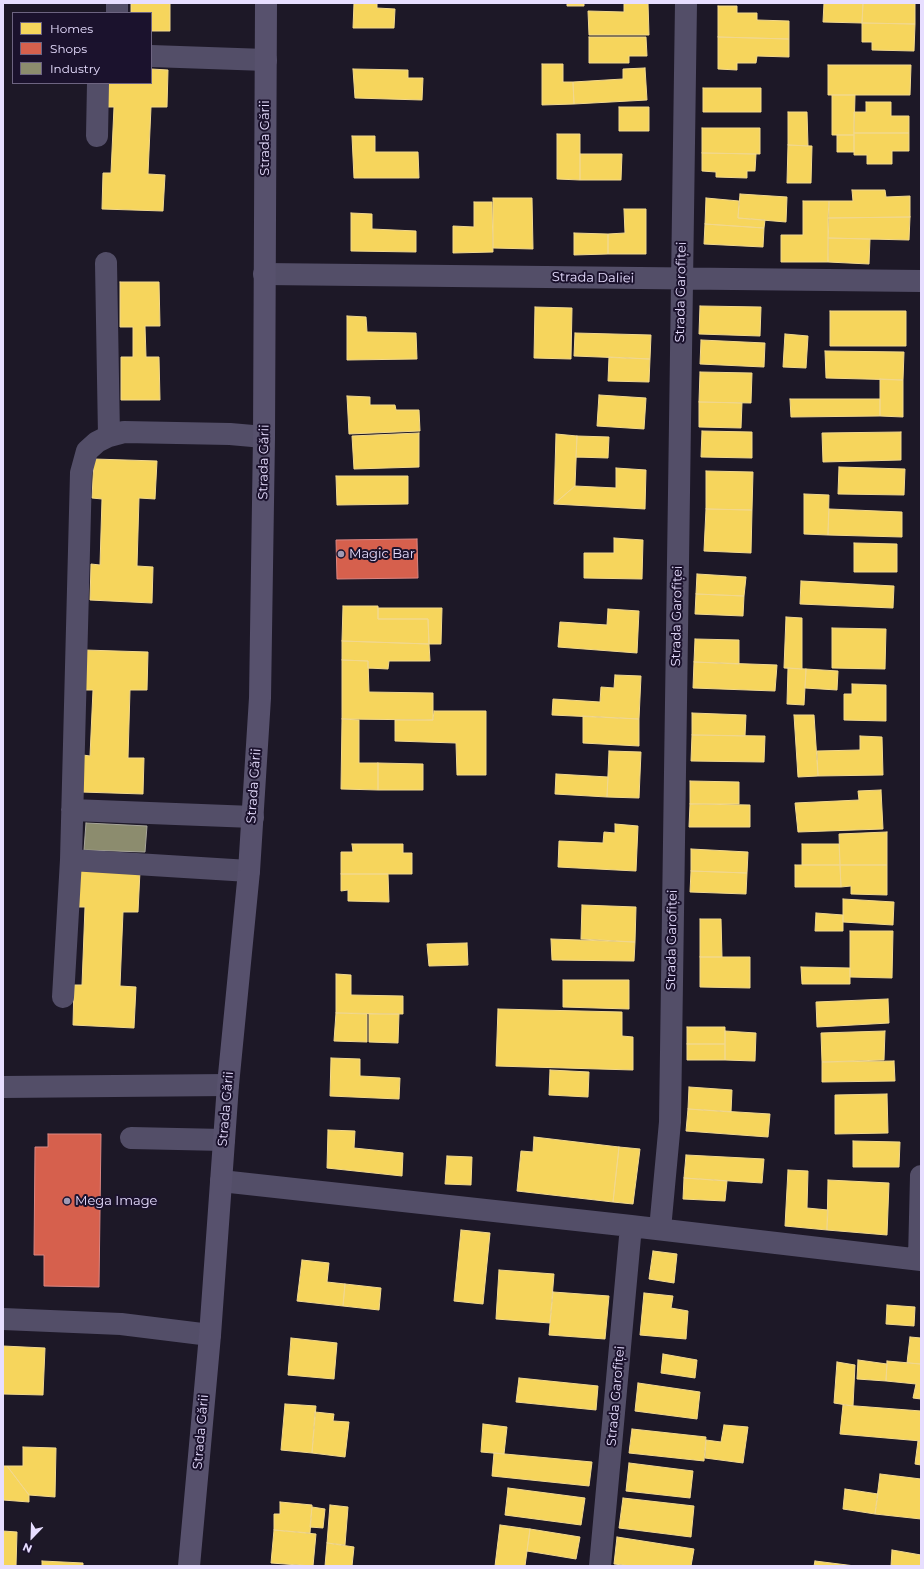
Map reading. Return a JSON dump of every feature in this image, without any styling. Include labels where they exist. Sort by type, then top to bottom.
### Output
[{"type":"main road","name":"Strada Gării","points":[[189,1566],[210,1336],[228,1085],[249,871],[260,698],[264,437],[266,3]]},
{"type":"street","name":"Strada Garofiței","points":[[660,1229],[670,1122],[686,3]]},
{"type":"street","points":[[152,56],[266,60]]},
{"type":"street","points":[[97,136],[98,84]]},
{"type":"street","points":[[106,263],[109,436]]},
{"type":"street","name":"Strada Daliei","points":[[264,274],[921,281]]},
{"type":"street","points":[[63,997],[71,860],[81,474],[87,451],[97,442],[109,436],[124,432],[230,434],[264,437]]},
{"type":"street","points":[[72,810],[253,817]]},
{"type":"street","points":[[71,860],[249,871]]},
{"type":"street","points":[[3,1087],[228,1085]]},
{"type":"street","points":[[131,1138],[224,1140]]},
{"type":"street","points":[[220,1182],[660,1229],[920,1260],[921,1176]]},
{"type":"street","name":"Strada Garofiței","points":[[600,1566],[631,1226]]},
{"type":"street","points":[[3,1319],[121,1324],[210,1336]]},
{"type":"building: Homes","points":[[131,3],[170,3],[170,31],[152,31],[152,12],[131,12]]},
{"type":"building: Homes","points":[[354,3],[377,3],[377,8],[395,9],[394,28],[353,28]]},
{"type":"building: Homes","points":[[567,3],[584,3],[584,6],[567,6]]},
{"type":"building: Homes","points":[[624,3],[648,3],[649,35],[589,35],[588,11],[624,12]]},
{"type":"building: Homes","points":[[824,3],[863,3],[862,23],[823,22]]},
{"type":"building: Homes","points":[[863,3],[915,3],[915,24],[862,23]]},
{"type":"building: Homes","points":[[718,6],[737,6],[737,13],[757,13],[757,20],[789,21],[789,39],[718,37]]},
{"type":"building: Homes","points":[[862,23],[915,24],[914,51],[872,50],[872,42],[862,42]]},
{"type":"building: Homes","points":[[589,37],[646,37],[647,56],[629,56],[629,63],[589,63]]},
{"type":"building: Homes","points":[[718,37],[789,39],[789,57],[757,56],[756,63],[737,63],[737,70],[718,69]]},
{"type":"building: Homes","points":[[542,64],[563,64],[563,82],[573,82],[574,104],[542,105]]},
{"type":"building: Homes","points":[[828,65],[911,65],[910,95],[828,95]]},
{"type":"building: Homes","points":[[645,68],[647,100],[574,104],[573,82],[623,79],[623,69]]},
{"type":"building: Homes","points":[[152,69],[168,70],[167,107],[151,107],[148,174],[165,175],[163,211],[102,209],[103,173],[111,173],[114,107],[104,107],[105,84],[152,84]]},
{"type":"building: Homes","points":[[353,69],[408,70],[408,78],[423,78],[422,100],[355,98]]},
{"type":"building: Homes","points":[[703,88],[761,88],[761,112],[703,112]]},
{"type":"building: Homes","points":[[832,95],[855,95],[854,135],[832,135]]},
{"type":"building: Homes","points":[[866,102],[891,102],[891,116],[909,116],[909,133],[854,133],[854,112],[866,112]]},
{"type":"building: Homes","points":[[619,107],[649,107],[649,131],[619,131]]},
{"type":"building: Homes","points":[[788,112],[807,112],[808,146],[788,145]]},
{"type":"building: Homes","points":[[702,128],[760,128],[760,154],[702,153]]},
{"type":"building: Homes","points":[[854,133],[909,133],[909,151],[892,151],[892,164],[867,164],[867,155],[854,155]]},
{"type":"building: Homes","points":[[557,134],[580,134],[580,180],[557,179]]},
{"type":"building: Homes","points":[[837,135],[854,135],[854,152],[837,152]]},
{"type":"building: Homes","points":[[352,136],[375,136],[375,152],[418,152],[419,178],[354,178]]},
{"type":"building: Homes","points":[[788,145],[812,146],[811,183],[787,183]]},
{"type":"building: Homes","points":[[702,153],[756,154],[755,171],[747,171],[747,178],[716,177],[716,172],[702,171]]},
{"type":"building: Homes","points":[[580,154],[622,154],[621,180],[580,180]]},
{"type":"building: Homes","points":[[852,190],[885,190],[886,197],[910,196],[910,217],[828,218],[829,201],[853,201]]},
{"type":"building: Homes","points":[[740,194],[787,197],[786,222],[738,218]]},
{"type":"building: Homes","points":[[493,198],[532,198],[533,249],[493,248]]},
{"type":"building: Homes","points":[[706,198],[739,201],[738,218],[765,220],[764,228],[705,224]]},
{"type":"building: Homes","points":[[803,201],[829,201],[828,262],[781,262],[781,235],[803,235]]},
{"type":"building: Homes","points":[[474,202],[492,202],[493,252],[453,253],[453,226],[474,227]]},
{"type":"building: Homes","points":[[624,209],[646,209],[646,254],[608,254],[608,234],[625,233]]},
{"type":"building: Homes","points":[[351,213],[372,214],[372,229],[416,231],[416,252],[351,251]]},
{"type":"building: Homes","points":[[910,217],[909,240],[828,238],[828,218]]},
{"type":"building: Homes","points":[[705,224],[764,228],[763,247],[704,244]]},
{"type":"building: Homes","points":[[574,233],[608,234],[608,254],[574,255]]},
{"type":"building: Homes","points":[[828,238],[870,239],[869,264],[828,262]]},
{"type":"building: Homes","points":[[120,282],[159,282],[160,326],[145,326],[146,357],[159,357],[160,400],[121,400],[121,357],[133,357],[133,327],[120,327]]},
{"type":"building: Homes","points":[[700,306],[761,307],[760,336],[699,334]]},
{"type":"building: Homes","points":[[535,307],[572,308],[571,359],[534,358]]},
{"type":"building: Homes","points":[[830,311],[906,311],[906,346],[830,346]]},
{"type":"building: Homes","points":[[347,316],[366,317],[367,332],[416,333],[417,359],[347,360]]},
{"type":"building: Homes","points":[[575,333],[651,335],[650,359],[574,356]]},
{"type":"building: Homes","points":[[785,334],[808,336],[806,368],[783,367]]},
{"type":"building: Homes","points":[[701,340],[765,343],[764,367],[700,364]]},
{"type":"building: Homes","points":[[825,351],[904,352],[903,380],[826,378]]},
{"type":"building: Homes","points":[[609,357],[650,359],[649,382],[608,381]]},
{"type":"building: Homes","points":[[700,372],[752,373],[751,403],[699,402]]},
{"type":"building: Homes","points":[[880,379],[903,380],[903,417],[880,416]]},
{"type":"building: Homes","points":[[599,395],[646,398],[644,429],[597,426]]},
{"type":"building: Homes","points":[[347,396],[370,397],[370,405],[395,405],[396,410],[419,410],[420,431],[349,434]]},
{"type":"building: Homes","points":[[790,399],[880,399],[880,416],[791,417]]},
{"type":"building: Homes","points":[[699,402],[742,403],[741,428],[699,427]]},
{"type":"building: Homes","points":[[702,431],[752,432],[752,458],[701,457]]},
{"type":"building: Homes","points":[[901,432],[901,460],[823,462],[822,433]]},
{"type":"building: Homes","points":[[419,433],[419,467],[354,469],[352,436]]},
{"type":"building: Homes","points":[[556,434],[577,436],[575,486],[554,504]]},
{"type":"building: Homes","points":[[577,436],[609,437],[608,458],[576,457]]},
{"type":"building: Homes","points":[[94,459],[157,461],[155,499],[139,498],[137,566],[153,567],[152,603],[90,600],[91,564],[100,565],[102,499],[92,498]]},
{"type":"building: Homes","points":[[839,467],[905,469],[904,495],[838,494]]},
{"type":"building: Homes","points":[[616,468],[646,470],[645,509],[554,504],[575,486],[616,488]]},
{"type":"building: Homes","points":[[706,471],[753,472],[752,510],[706,509]]},
{"type":"building: Homes","points":[[336,476],[408,476],[408,504],[337,505]]},
{"type":"building: Homes","points":[[804,494],[829,495],[828,535],[804,534]]},
{"type":"building: Homes","points":[[706,509],[752,510],[751,553],[704,551]]},
{"type":"building: Homes","points":[[829,509],[902,512],[902,537],[828,535]]},
{"type":"building: Homes","points":[[614,538],[643,540],[642,579],[584,578],[584,553],[614,553]]},
{"type":"building: Homes","points":[[854,543],[897,544],[897,572],[854,572]]},
{"type":"building: Homes","points":[[697,574],[746,577],[744,596],[696,594]]},
{"type":"building: Homes","points":[[801,581],[894,586],[893,608],[800,604]]},
{"type":"building: Homes","points":[[696,594],[744,596],[743,616],[695,614]]},
{"type":"building: Homes","points":[[343,606],[378,606],[378,619],[428,619],[429,644],[342,641]]},
{"type":"building: Homes","points":[[378,608],[442,608],[441,644],[429,644],[428,619],[378,619]]},
{"type":"building: Homes","points":[[608,609],[639,611],[637,653],[558,647],[560,622],[607,625]]},
{"type":"building: Homes","points":[[786,617],[802,618],[802,669],[784,668]]},
{"type":"building: Homes","points":[[832,628],[886,629],[885,669],[832,668]]},
{"type":"building: Homes","points":[[695,639],[739,640],[739,664],[694,662]]},
{"type":"building: Homes","points":[[342,641],[429,644],[430,661],[389,661],[388,669],[368,668],[368,661],[342,660]]},
{"type":"building: Homes","points":[[85,650],[148,652],[147,690],[130,690],[128,758],[144,758],[143,794],[81,792],[83,755],[90,756],[93,690],[84,690]]},
{"type":"building: Homes","points":[[342,660],[368,661],[369,692],[433,693],[433,720],[342,719]]},
{"type":"building: Homes","points":[[694,662],[777,665],[775,691],[693,688]]},
{"type":"building: Homes","points":[[788,668],[806,669],[804,705],[787,704]]},
{"type":"building: Homes","points":[[806,669],[838,671],[837,690],[805,688]]},
{"type":"building: Homes","points":[[615,675],[641,676],[639,719],[552,715],[553,699],[600,702],[601,687],[614,688]]},
{"type":"building: Homes","points":[[852,684],[886,685],[886,721],[844,720],[844,694],[852,694]]},
{"type":"building: Homes","points":[[434,711],[486,711],[486,775],[457,775],[456,743],[395,741],[395,720],[433,720]]},
{"type":"building: Homes","points":[[692,713],[746,715],[745,736],[692,735]]},
{"type":"building: Homes","points":[[794,715],[814,715],[818,776],[798,777]]},
{"type":"building: Homes","points":[[583,716],[639,719],[639,746],[583,743]]},
{"type":"building: Homes","points":[[342,719],[359,720],[359,763],[378,763],[378,790],[341,789]]},
{"type":"building: Homes","points":[[692,735],[765,736],[764,762],[691,761]]},
{"type":"building: Homes","points":[[860,736],[882,737],[883,775],[818,776],[817,751],[860,750]]},
{"type":"building: Homes","points":[[609,751],[641,752],[639,798],[607,797]]},
{"type":"building: Homes","points":[[378,763],[423,764],[423,790],[378,790]]},
{"type":"building: Homes","points":[[556,774],[608,777],[607,797],[555,794]]},
{"type":"building: Homes","points":[[690,781],[739,782],[739,804],[690,804]]},
{"type":"building: Homes","points":[[881,790],[883,829],[798,832],[795,803],[859,800],[858,791]]},
{"type":"building: Homes","points":[[690,804],[750,805],[750,827],[689,827]]},
{"type":"building: Homes","points":[[615,824],[638,826],[636,871],[558,867],[559,841],[603,843],[604,832],[615,833]]},
{"type":"building: Homes","points":[[887,832],[887,865],[840,865],[839,834]]},
{"type":"building: Homes","points":[[352,844],[403,844],[403,853],[412,853],[412,874],[341,874],[341,852],[353,852]]},
{"type":"building: Homes","points":[[802,844],[839,844],[840,865],[802,865]]},
{"type":"building: Homes","points":[[691,849],[748,852],[747,873],[691,871]]},
{"type":"building: Homes","points":[[795,865],[840,865],[841,887],[795,887]]},
{"type":"building: Homes","points":[[840,865],[887,865],[887,895],[851,894],[851,886],[841,887]]},
{"type":"building: Homes","points":[[78,868],[140,871],[138,912],[123,912],[120,986],[136,987],[134,1028],[73,1025],[74,985],[82,985],[85,907],[78,907]]},
{"type":"building: Homes","points":[[691,871],[747,873],[746,894],[690,892]]},
{"type":"building: Homes","points":[[341,874],[388,874],[389,902],[348,901],[348,890],[341,891]]},
{"type":"building: Homes","points":[[843,899],[894,902],[893,925],[843,922]]},
{"type":"building: Homes","points":[[582,905],[636,907],[635,942],[581,939]]},
{"type":"building: Homes","points":[[816,913],[843,915],[843,931],[815,931]]},
{"type":"building: Homes","points":[[700,919],[721,919],[722,957],[700,957]]},
{"type":"building: Homes","points":[[850,931],[893,931],[892,978],[850,977]]},
{"type":"building: Homes","points":[[551,939],[635,942],[634,961],[552,960]]},
{"type":"building: Homes","points":[[467,943],[468,965],[429,966],[427,944]]},
{"type":"building: Homes","points":[[700,957],[750,957],[750,988],[700,987]]},
{"type":"building: Homes","points":[[801,967],[850,968],[850,984],[802,984]]},
{"type":"building: Homes","points":[[336,974],[351,975],[351,995],[403,996],[403,1014],[336,1013]]},
{"type":"building: Homes","points":[[563,980],[629,980],[629,1009],[563,1007]]},
{"type":"building: Homes","points":[[888,999],[889,1023],[817,1027],[816,1002]]},
{"type":"building: Homes","points":[[498,1009],[622,1012],[622,1036],[633,1037],[633,1070],[496,1066]]},
{"type":"building: Homes","points":[[336,1013],[367,1014],[367,1042],[334,1041]]},
{"type":"building: Homes","points":[[369,1014],[399,1014],[398,1043],[369,1042]]},
{"type":"building: Homes","points":[[687,1027],[725,1027],[725,1044],[687,1044]]},
{"type":"building: Homes","points":[[725,1031],[756,1033],[755,1061],[725,1060]]},
{"type":"building: Homes","points":[[885,1031],[884,1060],[822,1062],[821,1033]]},
{"type":"building: Homes","points":[[687,1044],[725,1044],[725,1060],[687,1060]]},
{"type":"building: Homes","points":[[331,1058],[360,1059],[360,1076],[400,1078],[399,1099],[330,1096]]},
{"type":"building: Homes","points":[[894,1061],[895,1081],[822,1082],[822,1062]]},
{"type":"building: Homes","points":[[550,1070],[589,1072],[588,1097],[549,1095]]},
{"type":"building: Homes","points":[[689,1087],[732,1090],[731,1112],[688,1109]]},
{"type":"building: Homes","points":[[887,1094],[888,1133],[835,1134],[835,1095]]},
{"type":"building: Homes","points":[[688,1109],[770,1114],[768,1137],[686,1131]]},
{"type":"building: Homes","points":[[328,1130],[355,1131],[354,1148],[403,1153],[402,1176],[327,1168]]},
{"type":"building: Homes","points":[[534,1137],[619,1147],[613,1202],[517,1191],[521,1151],[533,1152]]},
{"type":"building: Homes","points":[[853,1141],[900,1142],[899,1167],[853,1167]]},
{"type":"building: Homes","points":[[619,1147],[640,1149],[633,1204],[613,1202]]},
{"type":"building: Homes","points":[[686,1155],[764,1159],[762,1183],[684,1178]]},
{"type":"building: Homes","points":[[447,1156],[472,1157],[471,1185],[445,1184]]},
{"type":"building: Homes","points":[[788,1170],[808,1171],[807,1208],[828,1210],[827,1230],[785,1226]]},
{"type":"building: Homes","points":[[684,1178],[727,1181],[725,1201],[683,1199]]},
{"type":"building: Homes","points":[[828,1180],[889,1183],[887,1235],[827,1230]]},
{"type":"building: Homes","points":[[461,1230],[490,1233],[483,1304],[454,1301]]},
{"type":"building: Homes","points":[[653,1251],[677,1254],[674,1283],[649,1279]]},
{"type":"building: Homes","points":[[302,1260],[329,1263],[327,1282],[345,1284],[343,1306],[297,1301]]},
{"type":"building: Homes","points":[[499,1270],[554,1274],[550,1323],[496,1319]]},
{"type":"building: Homes","points":[[345,1284],[381,1288],[379,1310],[343,1306]]},
{"type":"building: Homes","points":[[553,1292],[609,1296],[605,1339],[549,1335]]},
{"type":"building: Homes","points":[[644,1293],[673,1296],[671,1308],[688,1311],[686,1339],[640,1335]]},
{"type":"building: Homes","points":[[887,1305],[915,1307],[914,1326],[886,1324]]},
{"type":"building: Homes","points":[[910,1337],[921,1338],[921,1364],[907,1363]]},
{"type":"building: Homes","points":[[291,1338],[337,1343],[334,1379],[288,1375]]},
{"type":"building: Homes","points":[[3,1346],[45,1348],[43,1395],[3,1394]]},
{"type":"building: Homes","points":[[663,1354],[697,1360],[695,1378],[661,1373]]},
{"type":"building: Homes","points":[[858,1360],[887,1364],[886,1381],[857,1379]]},
{"type":"building: Homes","points":[[887,1361],[921,1364],[921,1399],[913,1398],[916,1384],[886,1381]]},
{"type":"building: Homes","points":[[837,1362],[855,1365],[853,1406],[834,1403]]},
{"type":"building: Homes","points":[[519,1378],[598,1386],[596,1410],[516,1402]]},
{"type":"building: Homes","points":[[638,1383],[700,1392],[697,1419],[635,1411]]},
{"type":"building: Homes","points":[[285,1404],[316,1406],[312,1453],[281,1450]]},
{"type":"building: Homes","points":[[843,1405],[921,1411],[921,1441],[840,1434]]},
{"type":"building: Homes","points":[[315,1412],[334,1414],[333,1421],[349,1422],[345,1457],[312,1453]]},
{"type":"building: Homes","points":[[483,1424],[507,1427],[504,1454],[481,1452]]},
{"type":"building: Homes","points":[[724,1425],[748,1427],[743,1463],[705,1458],[706,1440],[721,1442]]},
{"type":"building: Homes","points":[[632,1429],[706,1437],[704,1461],[629,1453]]},
{"type":"building: Homes","points":[[918,1441],[921,1441],[921,1465],[915,1464]]},
{"type":"building: Homes","points":[[23,1447],[56,1448],[55,1497],[29,1495],[7,1466],[23,1466]]},
{"type":"building: Homes","points":[[494,1453],[592,1462],[589,1486],[492,1476]]},
{"type":"building: Homes","points":[[629,1463],[693,1471],[690,1498],[626,1491]]},
{"type":"building: Homes","points":[[3,1466],[7,1466],[29,1495],[29,1502],[3,1500]]},
{"type":"building: Homes","points":[[880,1474],[921,1479],[921,1519],[875,1514]]},
{"type":"building: Homes","points":[[508,1488],[585,1498],[581,1525],[505,1515]]},
{"type":"building: Homes","points":[[845,1489],[878,1494],[875,1514],[843,1509]]},
{"type":"building: Homes","points":[[623,1498],[694,1506],[691,1537],[619,1528]]},
{"type":"building: Homes","points":[[280,1502],[312,1505],[310,1533],[274,1530],[274,1514],[280,1514]]},
{"type":"building: Homes","points":[[330,1505],[348,1507],[345,1545],[327,1543]]},
{"type":"building: Homes","points":[[312,1507],[325,1509],[323,1528],[310,1527]]},
{"type":"building: Homes","points":[[500,1525],[530,1529],[525,1566],[495,1566]]},
{"type":"building: Homes","points":[[530,1529],[580,1537],[576,1559],[527,1551]]},
{"type":"building: Homes","points":[[274,1530],[316,1534],[313,1566],[271,1563]]},
{"type":"building: Homes","points":[[3,1531],[17,1532],[16,1566],[3,1566]]},
{"type":"building: Homes","points":[[617,1537],[694,1549],[691,1566],[631,1566],[614,1564]]},
{"type":"building: Homes","points":[[327,1543],[354,1547],[352,1566],[325,1566]]},
{"type":"building: Homes","points":[[892,1550],[921,1555],[921,1566],[891,1566]]},
{"type":"building: Homes","points":[[42,1561],[83,1563],[83,1566],[42,1566]]},
{"type":"building: Homes","points":[[815,1561],[855,1566],[814,1566]]},
{"type":"building: Shops","points":[[417,539],[418,578],[337,579],[336,540]]},
{"type":"building: Shops","name":"Mega Image","points":[[48,1134],[101,1134],[99,1287],[44,1286],[44,1255],[34,1255],[35,1147],[48,1147]]},
{"type":"building: Industry","points":[[86,823],[147,826],[145,852],[84,850]]},
{"type":"place","name":"Magic Bar","points":[[341,554]]},
{"type":"place","name":"Mega Image","points":[[67,1201]]}]
